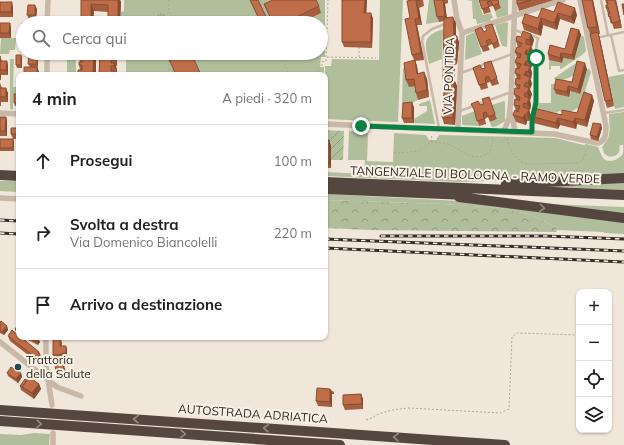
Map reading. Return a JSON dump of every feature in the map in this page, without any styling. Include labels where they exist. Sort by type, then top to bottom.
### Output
[{"type":"highway","points":[[0,168],[16,169]]},
{"type":"highway","points":[[0,175],[16,176]]},
{"type":"highway","points":[[430,186],[624,178]]},
{"type":"highway","name":"TANGENZIALE DI BOLOGNA - RAMO VERDE","points":[[328,182],[624,195]]},
{"type":"highway","name":"TANGENZIALE DI BOLOGNA - RAMO VERDE","points":[[328,189],[624,202]]},
{"type":"highway","points":[[419,193],[624,218]]},
{"type":"highway","name":"AUTOSTRADA ADRIATICA","points":[[0,410],[505,445]]},
{"type":"highway","name":"AUTOSTRADA ADRIATICA","points":[[0,421],[340,445]]},
{"type":"street","points":[[47,16],[48,0]]},
{"type":"street","points":[[505,131],[509,118],[512,92],[514,0]]},
{"type":"street","points":[[462,33],[563,0]]},
{"type":"street","points":[[328,124],[532,132],[559,134],[589,142],[600,143],[603,141],[606,129],[604,113],[580,0]]},
{"type":"street","name":"VIA PONTIDA","points":[[454,1],[455,20],[462,33],[458,129]]},
{"type":"street","points":[[47,60],[47,72]]},
{"type":"street","points":[[511,100],[512,121],[515,132]]},
{"type":"street","points":[[0,113],[16,114]]},
{"type":"street","points":[[0,198],[16,199]]},
{"type":"street","points":[[46,340],[46,367],[52,405]]},
{"type":"street","points":[[0,342],[48,381],[57,387],[81,396]]},
{"type":"street","points":[[53,433],[53,445]]},
{"type":"lane","points":[[454,1],[461,0]]},
{"type":"lane","points":[[601,0],[619,71],[624,70]]},
{"type":"lane","points":[[439,129],[422,41],[423,36],[432,29],[449,22]]},
{"type":"lane","points":[[514,30],[538,38],[536,58],[536,102],[532,120],[532,132]]},
{"type":"lane","points":[[588,40],[624,32]]},
{"type":"lane","points":[[460,74],[513,54]]},
{"type":"lane","points":[[459,112],[512,92]]},
{"type":"lane","points":[[604,113],[624,110]]},
{"type":"path","points":[[169,0],[168,5],[170,16]]},
{"type":"path","points":[[260,0],[267,16]]},
{"type":"path","points":[[327,16],[328,0]]},
{"type":"path","points":[[359,47],[359,58]]},
{"type":"path","points":[[328,57],[376,58]]},
{"type":"path","points":[[169,60],[169,72]]},
{"type":"path","points":[[194,60],[200,72]]},
{"type":"path","points":[[282,60],[288,72]]},
{"type":"path","points":[[317,72],[321,70],[322,62],[326,60]]},
{"type":"path","points":[[505,131],[513,155],[524,164],[581,162],[589,142]]},
{"type":"path","points":[[431,142],[432,134]]},
{"type":"path","points":[[394,152],[401,153],[418,151],[431,142],[447,144],[470,156],[480,158],[490,152],[493,136]]},
{"type":"path","points":[[366,420],[394,409],[408,408],[500,413],[509,409],[512,337],[517,333],[576,335]]},
{"type":"green space","points":[[124,0],[325,0],[325,16],[121,16],[121,12],[124,11]]},
{"type":"green space","points":[[157,0],[167,0],[168,16],[158,16]]},
{"type":"green space","points":[[380,0],[403,0],[398,122],[328,119],[328,72],[325,72],[325,66],[331,66],[332,59],[379,60]]},
{"type":"green space","points":[[429,0],[435,0],[439,22],[426,24]]},
{"type":"green space","points":[[466,0],[478,0],[483,15],[491,13],[493,18],[490,19],[491,21],[477,24],[476,19],[473,19],[472,1]]},
{"type":"green space","points":[[498,0],[508,0],[508,15],[497,18],[495,11],[501,8]]},
{"type":"green space","points":[[507,22],[507,47],[502,46],[495,25]]},
{"type":"green space","points":[[443,29],[442,59],[429,64],[426,51],[426,42],[431,35]]},
{"type":"green space","points":[[475,32],[482,54],[465,60],[466,36]]},
{"type":"green space","points":[[581,35],[584,37],[586,51],[582,55],[561,69],[560,66],[551,66],[551,69],[549,70],[549,60],[562,63],[563,58],[574,60]]},
{"type":"green space","points":[[1,38],[16,38],[15,50],[10,50],[9,54],[0,54]]},
{"type":"green space","points":[[10,59],[14,59],[13,87],[16,87],[16,95],[13,95],[13,110],[10,109]]},
{"type":"green space","points":[[67,60],[76,60],[76,72],[67,72]]},
{"type":"green space","points":[[126,60],[321,60],[320,67],[324,67],[324,72],[126,72]]},
{"type":"green space","points":[[576,63],[575,75],[561,81],[554,79],[554,78]]},
{"type":"green space","points":[[403,68],[406,69],[417,86],[418,100],[407,105],[402,104]]},
{"type":"green space","points":[[587,69],[591,72],[580,107],[568,113],[536,110],[537,103],[551,103],[551,84],[558,84],[556,94],[569,97],[570,91],[580,94]]},
{"type":"green space","points":[[624,74],[624,107],[615,109],[608,77]]},
{"type":"green space","points":[[430,100],[435,124],[414,123],[414,119],[427,111],[427,106],[419,106],[419,104]]},
{"type":"green space","points":[[504,101],[505,121],[493,127],[491,126],[490,122],[497,119],[492,105]]},
{"type":"green space","points":[[475,111],[479,126],[462,125],[462,116]]},
{"type":"green space","points":[[624,112],[624,175],[461,182],[328,176],[328,172],[364,174],[365,160],[348,160],[349,131],[368,133],[367,161],[393,162],[394,133],[426,135],[429,140],[436,140],[439,135],[555,138],[598,147],[604,159],[608,161],[613,160],[622,155],[623,145],[620,145],[618,154],[612,157],[605,155],[604,153],[602,147],[608,138],[610,131],[609,114]]},
{"type":"green space","points":[[328,130],[344,131],[343,160],[331,160],[331,146],[328,146]]},
{"type":"green space","points":[[0,181],[16,181],[16,192],[0,191]]},
{"type":"green space","points":[[624,181],[624,190],[542,186]]},
{"type":"green space","points":[[328,194],[460,201],[624,221],[624,234],[557,230],[556,227],[532,215],[501,208],[442,204],[328,200]]},
{"type":"green space","points":[[328,200],[442,204],[501,208],[532,215],[556,227],[557,230],[556,232],[328,228]]},
{"type":"green space","points":[[548,204],[624,207],[624,216]]},
{"type":"green space","points":[[34,433],[50,434],[49,445],[0,445],[0,434],[21,435]]},
{"type":"building","points":[[81,0],[118,0],[118,16],[108,16],[108,5],[91,4],[91,16],[81,16]]},
{"type":"building","points":[[250,0],[258,0],[266,16],[258,16]]},
{"type":"building","points":[[273,0],[316,0],[319,6],[298,16],[270,16],[264,4]]},
{"type":"building","points":[[342,0],[365,0],[364,13],[371,13],[371,42],[342,42]]},
{"type":"building","points":[[420,0],[416,1],[419,18],[415,19],[421,53],[412,55],[405,19],[410,18],[407,1]]},
{"type":"building","points":[[434,0],[443,0],[445,16],[437,17]]},
{"type":"building","points":[[479,0],[498,0],[499,3],[493,6],[491,1],[487,2],[489,7],[482,9]]},
{"type":"building","points":[[517,0],[531,0],[517,4]]},
{"type":"building","points":[[582,0],[592,0],[597,27],[588,28]]},
{"type":"building","points":[[607,0],[615,0],[620,21],[612,23],[608,14],[610,14],[608,7],[606,8],[606,5],[608,5]]},
{"type":"building","points":[[0,2],[12,2],[11,12],[0,12]]},
{"type":"building","points":[[558,2],[575,8],[571,17],[558,13],[554,23],[541,18],[538,29],[522,23],[525,14],[538,18],[542,8],[554,12]]},
{"type":"building","points":[[622,4],[624,4],[624,15]]},
{"type":"building","points":[[28,5],[35,5],[35,15],[27,15]]},
{"type":"building","points":[[453,17],[454,35],[457,36],[455,58],[452,58],[451,79],[454,79],[453,118],[442,117],[445,80],[443,79],[444,18]]},
{"type":"building","points":[[0,23],[10,23],[9,33],[0,33]]},
{"type":"building","points":[[492,24],[498,41],[492,44],[490,39],[486,41],[488,45],[481,47],[475,30],[481,27],[484,32],[487,30],[485,26]]},
{"type":"building","points":[[571,28],[579,30],[572,55],[561,53],[560,58],[548,54],[550,45],[565,49]]},
{"type":"building","points":[[523,31],[531,34],[529,40],[526,39],[526,44],[531,45],[529,51],[526,50],[525,54],[531,56],[529,62],[526,61],[524,65],[530,66],[528,72],[526,71],[524,75],[530,77],[528,83],[526,82],[524,86],[529,88],[524,96],[529,98],[527,104],[524,103],[523,107],[529,109],[523,118],[513,115],[515,110],[518,112],[520,106],[514,105],[515,99],[519,101],[520,97],[514,94],[515,88],[519,89],[520,85],[515,84],[516,78],[520,79],[520,75],[515,73],[516,68],[519,69],[521,64],[515,62],[517,57],[520,58],[521,54],[515,52],[517,47],[520,47],[522,43],[516,41],[517,36],[521,37]]},
{"type":"building","points":[[598,32],[612,100],[605,101],[590,34]]},
{"type":"building","points":[[16,60],[21,60],[21,65],[16,65]]},
{"type":"building","points":[[28,60],[37,60],[37,64],[28,64]]},
{"type":"building","points":[[82,60],[94,60],[93,72],[78,72],[78,70],[82,70],[82,65],[79,65],[79,62],[82,62]]},
{"type":"building","points":[[100,60],[111,60],[111,63],[115,63],[114,66],[111,66],[111,71],[114,72],[99,72]]},
{"type":"building","points":[[169,60],[194,60],[200,72],[175,72]]},
{"type":"building","points":[[415,60],[417,74],[424,72],[427,90],[416,93],[414,79],[406,80],[404,63]]},
{"type":"building","points":[[0,61],[7,61],[6,70],[0,70]]},
{"type":"building","points":[[491,61],[497,78],[491,81],[488,76],[485,78],[486,83],[479,85],[473,68],[480,65],[482,69],[485,68],[484,63]]},
{"type":"building","points":[[577,61],[585,63],[578,89],[568,86],[567,92],[554,89],[556,79],[572,82]]},
{"type":"building","points":[[24,67],[37,67],[37,72],[24,72]]},
{"type":"building","points":[[0,88],[6,88],[6,97],[0,97]]},
{"type":"building","points":[[584,92],[592,95],[585,120],[575,118],[573,122],[558,118],[556,123],[531,116],[533,108],[562,115],[562,110],[577,113]]},
{"type":"building","points":[[14,94],[16,94],[16,103],[14,103]]},
{"type":"building","points":[[489,97],[495,114],[489,117],[486,112],[483,113],[484,119],[477,121],[471,104],[478,101],[480,105],[484,104],[482,99]]},
{"type":"building","points":[[412,102],[412,118],[402,118],[403,103]]},
{"type":"building","points":[[0,117],[6,117],[5,131],[0,131]]},
{"type":"building","points":[[593,123],[601,124],[597,137],[590,135]]},
{"type":"building","points":[[11,128],[16,128],[16,134],[11,134]]},
{"type":"building","points":[[0,139],[13,139],[13,148],[0,148]]},
{"type":"building","points":[[328,140],[329,140],[328,163]]},
{"type":"building","points":[[1,321],[7,326],[2,332],[0,330]]},
{"type":"building","points":[[12,330],[16,333],[16,340],[25,340],[39,352],[38,353],[40,354],[38,358],[36,356],[35,357],[8,336]]},
{"type":"building","points":[[53,340],[60,340],[60,346],[66,346],[66,353],[53,355]]},
{"type":"building","points":[[61,358],[60,362],[57,362],[57,359]]},
{"type":"building","points":[[59,362],[65,369],[61,373],[55,368]]},
{"type":"building","points":[[11,367],[21,373],[16,379],[7,373]]},
{"type":"building","points":[[29,377],[39,384],[32,393],[22,387]]},
{"type":"building","points":[[25,379],[27,380],[22,387],[23,388],[20,386]]},
{"type":"building","points":[[317,388],[330,389],[330,402],[316,401]]},
{"type":"building","points":[[361,394],[362,404],[343,405],[343,395]]},
{"type":"railway","points":[[0,220],[16,221]]},
{"type":"railway","points":[[0,233],[16,234]]},
{"type":"railway","points":[[381,236],[545,236],[624,239]]},
{"type":"railway","points":[[328,239],[624,251]]},
{"type":"railway","points":[[328,248],[624,262]]},
{"type":"place","name":"Trattoria della Salute","points":[[18,367]]},
{"type":"route","points":[[361,126],[532,132],[532,120],[536,102],[536,58]]}]
